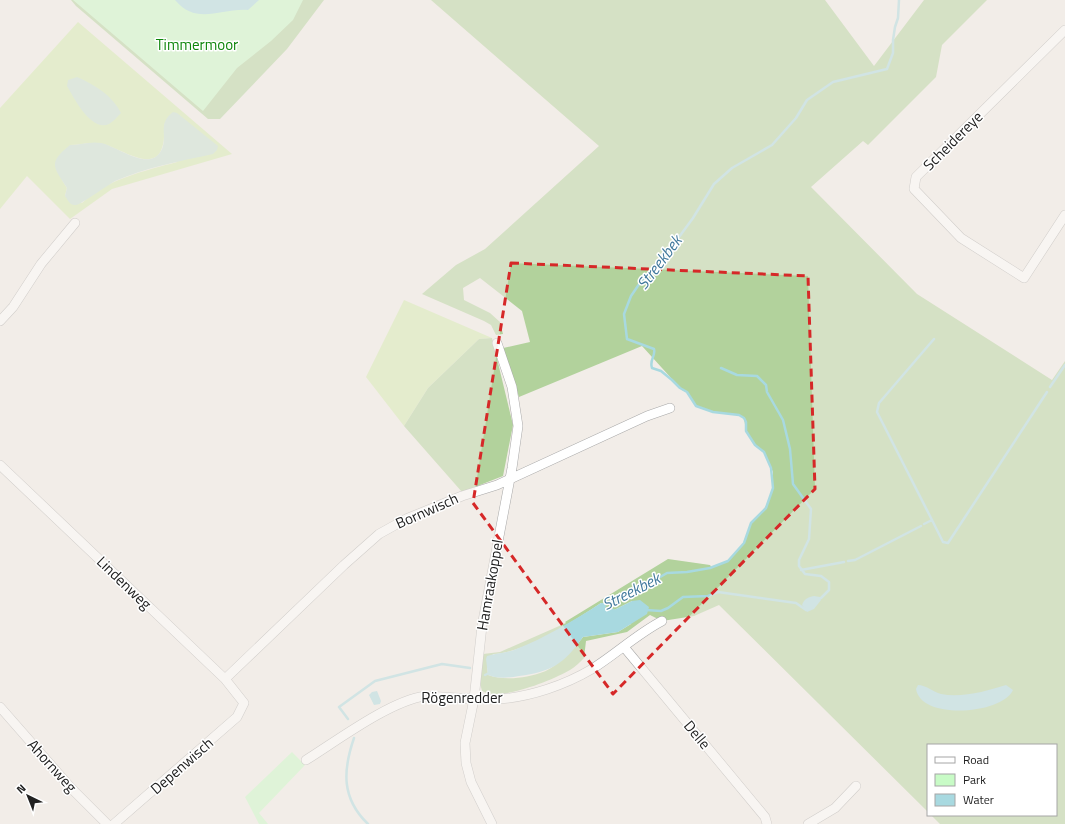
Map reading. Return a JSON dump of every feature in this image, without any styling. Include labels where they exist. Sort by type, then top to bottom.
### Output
[{"type":"street","name":"Scheidereye","points":[[1065,30],[916,177],[914,190],[961,238],[1024,278],[1065,215]]},
{"type":"street","points":[[0,321],[13,306],[41,264],[75,223]]},
{"type":"street","name":"Hamraakoppel","points":[[492,824],[471,782],[466,763],[465,743],[474,699],[482,626],[518,426],[512,387],[497,343]]},
{"type":"street","name":"Bornwisch","points":[[225,679],[344,565],[379,534],[406,518],[462,496],[509,480],[647,416],[670,408]]},
{"type":"street","name":"Lindenweg","points":[[0,465],[225,679],[244,703]]},
{"type":"street","name":"Rögenredder","points":[[306,760],[404,701],[425,696],[500,699],[528,695],[590,670],[624,647],[648,628],[662,621]]},
{"type":"street","name":"Delle","points":[[624,647],[765,817],[768,824]]},
{"type":"street","name":"Depenwisch","points":[[114,824],[237,717],[244,703]]},
{"type":"street","name":"Ahornweg","points":[[0,707],[71,788],[107,824]]},
{"type":"street","points":[[808,824],[835,808],[856,786]]},
{"type":"highlighted area","points":[[511,263],[808,276],[815,489],[613,694],[473,503]]},
{"type":"green space","name":"Timmermoor","points":[[71,0],[324,0],[287,49],[220,119],[208,119],[76,6]]},
{"type":"green space","name":"Timmermoor","points":[[73,0],[303,0],[293,20],[271,41],[237,68],[203,111]]},
{"type":"green space","points":[[431,0],[825,0],[874,66],[924,0],[987,0],[942,45],[936,77],[868,145],[863,141],[811,187],[917,294],[1052,380],[1065,361],[1065,824],[940,824],[932,816],[1057,816],[1057,744],[927,744],[927,811],[719,605],[694,616],[662,621],[650,615],[627,632],[586,641],[584,658],[570,670],[551,679],[513,692],[490,694],[482,691],[479,679],[483,654],[500,652],[566,623],[565,622],[668,559],[710,565],[712,568],[728,561],[744,543],[751,523],[762,512],[768,503],[773,488],[773,472],[764,452],[755,445],[746,431],[744,418],[739,415],[713,412],[696,406],[687,392],[682,390],[642,346],[519,397],[503,348],[530,342],[522,311],[480,278],[463,288],[464,300],[490,313],[500,322],[503,334],[496,335],[491,325],[484,321],[422,294],[456,265],[485,249],[599,146]],"holes":[[[632,601],[631,624],[618,632],[583,637],[553,667],[543,672],[516,678],[501,678],[488,675],[487,666],[493,654],[520,648],[549,635],[601,603],[605,610],[614,610]]]},
{"type":"green space","points":[[78,22],[232,154],[112,189],[70,219],[27,176],[0,209],[0,108]],"holes":[[[164,123],[177,162],[114,182],[92,195],[82,203],[65,196],[67,188],[62,180],[70,145],[99,143],[135,157],[152,159],[158,155],[162,148],[164,139]]]},
{"type":"green space","points":[[77,77],[102,91],[113,101],[121,113],[111,123],[102,125],[96,123],[84,112],[67,86],[68,80]]},
{"type":"green space","points":[[173,112],[177,113],[218,146],[217,150],[213,154],[163,165],[126,176],[115,181],[79,204],[72,205],[69,202],[65,196],[67,188],[58,175],[55,165],[58,156],[63,151],[70,145],[101,143],[142,159],[150,159],[157,156],[162,149],[164,144],[165,121]]},
{"type":"green space","points":[[404,300],[492,338],[479,339],[428,388],[404,426],[366,377]]},
{"type":"green space","points":[[492,338],[513,425],[503,476],[462,492],[404,426],[428,388],[479,339]]},
{"type":"green space","points":[[292,752],[305,765],[259,813],[268,824],[259,824],[245,797]]},
{"type":"water","points":[[175,0],[259,0],[248,10],[200,14],[183,8]]},
{"type":"water","points":[[814,596],[820,597],[821,600],[814,609],[807,612],[802,605],[806,599]]},
{"type":"water","points":[[640,600],[649,607],[647,614],[618,632],[583,637],[563,660],[548,669],[540,672],[511,677],[500,678],[488,675],[487,656],[514,650],[548,635],[601,603],[607,603],[605,609],[609,608],[614,610],[632,601]]},
{"type":"water","points":[[918,685],[924,686],[941,694],[949,695],[974,693],[991,690],[1006,685],[1013,690],[1006,698],[979,709],[946,710],[932,706],[921,699],[916,689]]},
{"type":"water","points":[[377,691],[381,701],[380,704],[374,705],[369,695],[372,692]]},
{"type":"waterway","name":"Streekbek","points":[[604,604],[626,595],[631,589],[650,583],[667,573],[687,572],[710,568],[728,561],[744,543],[751,523],[766,508],[773,488],[771,468],[764,452],[755,445],[746,431],[746,422],[744,418],[739,415],[713,412],[696,406],[687,392],[680,388],[661,371],[652,368],[651,363],[654,349],[627,339],[624,314],[631,296],[642,280],[668,252],[693,218],[714,184],[732,168],[772,145],[796,118],[807,100],[833,82],[887,69],[893,53],[893,40],[898,18],[899,0]]},
{"type":"waterway","points":[[924,524],[932,520],[877,412],[879,403],[934,339]]},
{"type":"waterway","points":[[1050,387],[1065,365]]},
{"type":"waterway","points":[[721,368],[737,375],[757,376],[766,385],[767,392],[783,420],[790,449],[793,484],[811,509],[809,539],[799,560],[799,566],[805,574],[821,576],[829,582],[829,590],[821,598]]},
{"type":"waterway","points":[[932,520],[943,542],[948,543],[1047,392]]},
{"type":"waterway","points":[[848,561],[855,560],[921,526]]},
{"type":"waterway","points":[[801,570],[844,562]]},
{"type":"waterway","points":[[646,610],[661,611],[668,608],[683,597],[708,596],[718,592],[796,603],[806,610]]},
{"type":"waterway","points":[[602,611],[609,608],[615,611]]},
{"type":"waterway","name":"Streekbek","points":[[348,719],[339,707],[375,681],[442,664],[470,668]]},
{"type":"waterway","name":"Streekbek","points":[[485,675],[491,672]]},
{"type":"waterway","name":"Streekbek","points":[[354,738],[346,772],[347,783],[353,804],[368,824]]}]
